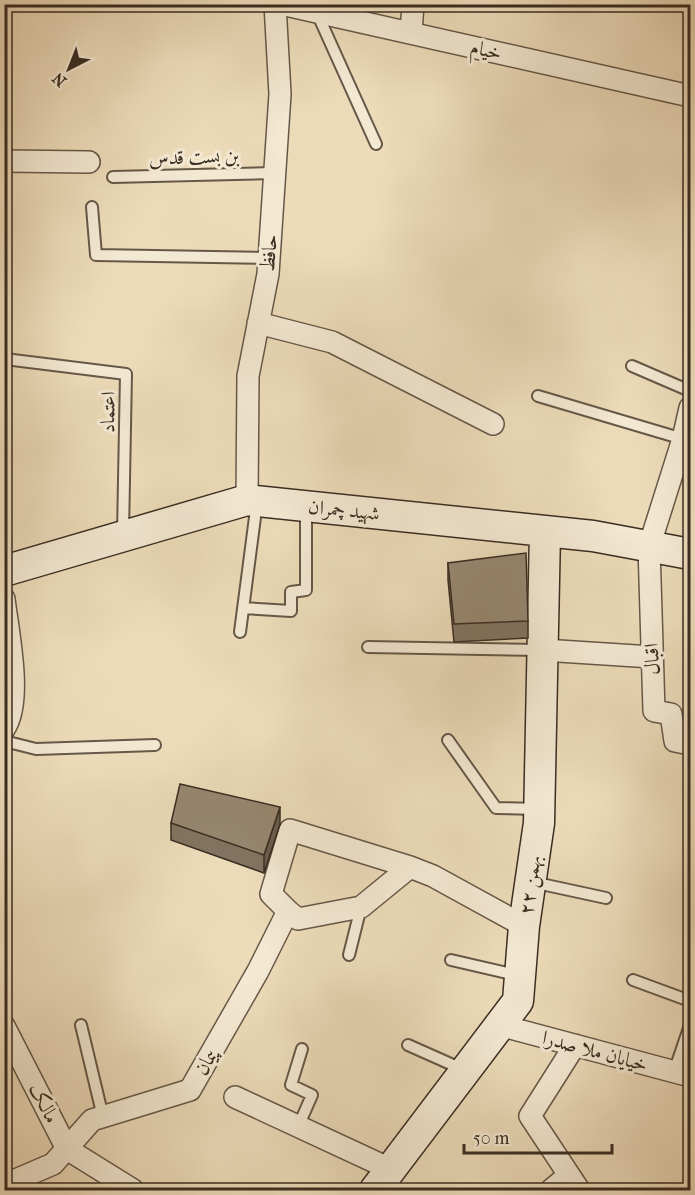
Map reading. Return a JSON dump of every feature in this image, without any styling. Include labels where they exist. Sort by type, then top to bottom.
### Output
[{"type":"street","name":"حافظ","points":[[252,501],[248,376],[268,274],[280,94],[275,4]]},
{"type":"street","name":"خیام","points":[[281,4],[690,96]]},
{"type":"street","points":[[411,33],[413,4]]},
{"type":"street","points":[[4,161],[89,162]]},
{"type":"street","points":[[258,323],[332,342],[493,424]]},
{"type":"street","name":"اقبال","points":[[690,408],[683,439],[649,547],[654,711],[671,714],[675,741],[690,744]]},
{"type":"street","name":"شهید چمران","points":[[4,571],[252,501],[593,536],[690,554]]},
{"type":"street","name":"۲۲ بهمن","points":[[382,1180],[518,1000],[524,926],[532,882],[539,809],[545,531]]},
{"type":"street","points":[[4,599],[14,678],[8,698],[11,720],[4,729]]},
{"type":"street","points":[[543,650],[652,657]]},
{"type":"street","points":[[410,867],[361,908],[298,919],[271,894],[290,830],[410,867],[433,876],[524,926]]},
{"type":"street","name":"پیمان","points":[[4,1185],[53,1164],[92,1120],[190,1090],[258,970],[288,910]]},
{"type":"street","name":"خیایان ملا صدرا","points":[[499,1025],[682,1074]]},
{"type":"street","name":"مالک","points":[[4,1026],[67,1149]]},
{"type":"street","points":[[550,1191],[574,1183],[530,1116],[575,1045]]},
{"type":"street","points":[[235,1097],[298,1127],[382,1180]]},
{"type":"street","points":[[67,1149],[133,1191]]},
{"type":"lane","points":[[317,12],[376,144]]},
{"type":"lane","name":"بن بست قدس","points":[[113,177],[275,173]]},
{"type":"lane","points":[[92,207],[96,255],[269,258]]},
{"type":"lane","name":"اعتماد","points":[[5,359],[126,374],[123,537]]},
{"type":"lane","points":[[632,366],[690,391]]},
{"type":"lane","points":[[538,396],[683,439]]},
{"type":"lane","points":[[240,632],[252,501]]},
{"type":"lane","points":[[243,608],[291,611],[291,592],[306,590],[306,506]]},
{"type":"lane","points":[[368,648],[543,650]]},
{"type":"lane","points":[[448,740],[496,808],[539,809]]},
{"type":"lane","points":[[4,741],[36,749],[155,745]]},
{"type":"lane","points":[[532,882],[606,898]]},
{"type":"lane","points":[[349,955],[361,908]]},
{"type":"lane","points":[[451,960],[520,976]]},
{"type":"lane","points":[[633,980],[690,1001]]},
{"type":"lane","points":[[81,1025],[103,1117]]},
{"type":"lane","points":[[682,1074],[690,1025]]},
{"type":"lane","points":[[408,1045],[465,1070]]},
{"type":"lane","points":[[298,1127],[312,1095],[291,1085],[302,1049]]},
{"type":"building","points":[[526,553],[528,621],[454,624],[448,563]]},
{"type":"building","points":[[180,784],[280,807],[264,855],[171,823]]}]
